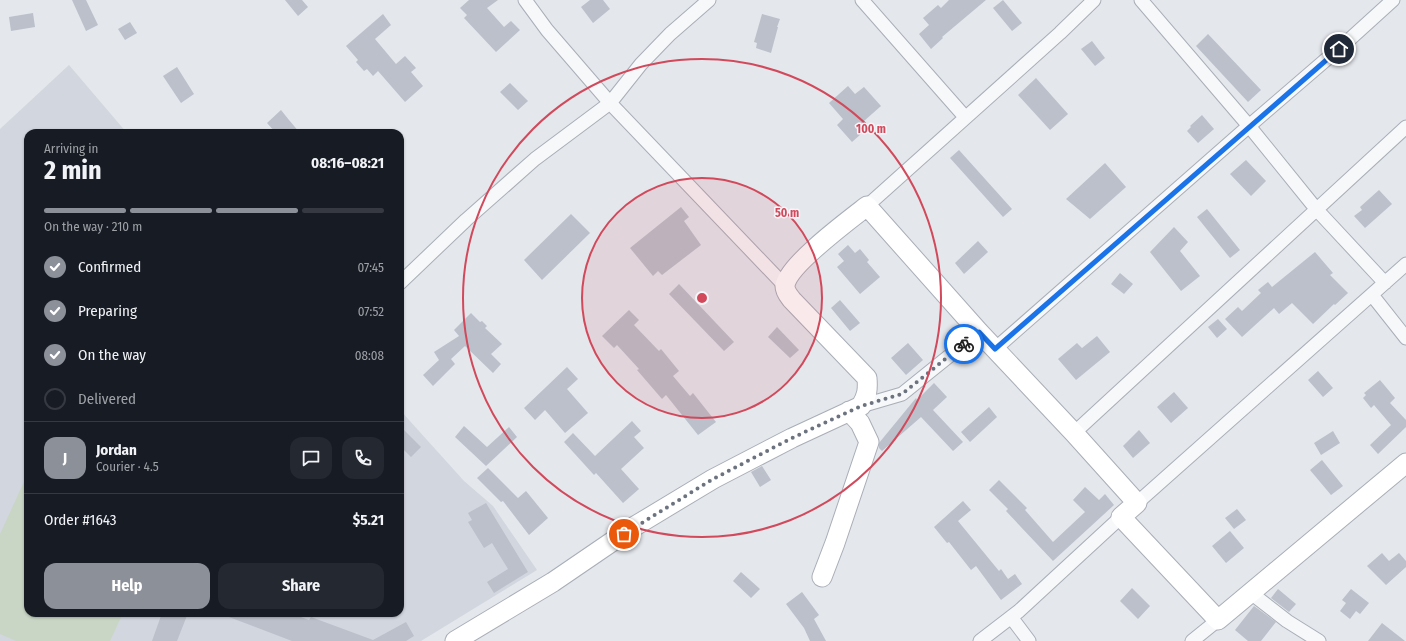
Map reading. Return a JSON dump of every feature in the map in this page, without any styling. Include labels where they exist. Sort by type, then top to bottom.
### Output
[{"type":"street","points":[[525,0],[547,30],[610,103],[785,286]]},
{"type":"street","points":[[404,279],[466,220],[535,159],[610,103],[641,64],[670,34],[708,0]]},
{"type":"street","points":[[862,0],[965,117]]},
{"type":"street","points":[[855,408],[866,397],[868,389],[867,378],[786,293],[785,286],[790,275],[801,260],[866,206],[1060,33],[1094,0]]},
{"type":"street","points":[[1141,0],[1249,126],[1317,210],[1385,283]]},
{"type":"street","points":[[995,349],[1393,0]]},
{"type":"street","points":[[1074,433],[1406,127]]},
{"type":"street","points":[[866,206],[979,332],[1074,433],[1137,503]]},
{"type":"street","points":[[980,641],[1011,617],[1121,517],[1406,264]]},
{"type":"street","points":[[1372,295],[1406,338]]},
{"type":"street","points":[[455,641],[553,582],[635,526],[713,479],[792,438],[855,408],[902,394],[979,332]]},
{"type":"street","points":[[822,578],[869,442],[855,408]]},
{"type":"street","points":[[1192,641],[1201,636],[1218,620],[1406,464]]},
{"type":"street","points":[[1121,517],[1218,620]]},
{"type":"street","points":[[1251,593],[1287,621],[1319,641]]},
{"type":"street","points":[[1011,617],[1029,641]]},
{"type":"shaded area","points":[[69,65],[124,129],[24,129],[24,617],[404,617],[404,414],[464,481],[493,506],[537,570],[421,641],[0,641],[0,129]]},
{"type":"green space","points":[[24,482],[24,617],[121,617],[110,641],[16,641],[0,634],[0,534]]},
{"type":"building","points":[[72,0],[86,0],[98,25],[86,31]]},
{"type":"building","points":[[285,0],[302,0],[308,7],[298,16]]},
{"type":"building","points":[[469,0],[498,0],[487,8],[504,27],[511,21],[520,30],[496,52],[464,18],[467,15],[460,8]]},
{"type":"building","points":[[590,0],[603,0],[610,9],[593,23],[581,7]]},
{"type":"building","points":[[949,0],[986,0],[942,37],[943,38],[931,49],[919,34],[929,25],[923,18],[938,5],[941,8]]},
{"type":"building","points":[[1003,0],[1022,23],[1012,31],[993,8]]},
{"type":"building","points":[[33,13],[35,27],[11,31],[9,17]]},
{"type":"building","points":[[383,14],[391,25],[375,39],[396,64],[405,56],[416,68],[411,72],[423,86],[405,102],[378,71],[373,76],[367,69],[364,71],[356,62],[358,60],[346,46]]},
{"type":"building","points":[[762,14],[780,19],[771,53],[756,48],[757,43],[754,42]]},
{"type":"building","points":[[130,22],[137,33],[125,40],[118,29]]},
{"type":"building","points":[[1208,34],[1261,90],[1248,102],[1196,46]]},
{"type":"building","points":[[1092,41],[1105,58],[1095,66],[1081,49]]},
{"type":"building","points":[[177,67],[194,94],[181,103],[163,76]]},
{"type":"building","points":[[1036,78],[1068,114],[1050,130],[1018,95]]},
{"type":"building","points":[[510,83],[528,101],[518,110],[500,92]]},
{"type":"building","points":[[848,86],[855,94],[864,87],[881,106],[864,121],[869,127],[852,142],[837,125],[843,119],[829,103]]},
{"type":"building","points":[[281,110],[297,129],[272,129],[267,123]]},
{"type":"building","points":[[1202,115],[1214,129],[1198,143],[1187,131],[1191,127],[1190,126]]},
{"type":"building","points":[[959,150],[1012,209],[1003,217],[950,158]]},
{"type":"building","points":[[1246,160],[1266,181],[1251,196],[1230,174]]},
{"type":"building","points":[[1105,163],[1126,187],[1090,219],[1066,199]]},
{"type":"building","points":[[1379,190],[1392,204],[1365,228],[1354,216],[1362,210],[1360,207]]},
{"type":"building","points":[[681,207],[689,217],[684,221],[701,245],[662,275],[658,271],[653,276],[630,248]]},
{"type":"building","points":[[1207,209],[1240,250],[1230,258],[1197,217]]},
{"type":"building","points":[[571,214],[590,233],[542,280],[524,260]]},
{"type":"building","points":[[1174,227],[1188,242],[1180,251],[1200,276],[1181,291],[1150,252]]},
{"type":"building","points":[[978,241],[988,252],[964,274],[955,263]]},
{"type":"building","points":[[848,245],[855,253],[860,249],[869,260],[867,262],[880,277],[860,294],[837,267],[844,261],[838,254]]},
{"type":"building","points":[[1315,252],[1333,273],[1330,275],[1348,293],[1313,324],[1292,303],[1279,314],[1274,308],[1242,337],[1225,319],[1238,307],[1242,311],[1261,293],[1258,290],[1268,282],[1272,287]]},
{"type":"building","points":[[1120,273],[1133,284],[1124,294],[1111,284]]},
{"type":"building","points":[[679,284],[734,342],[724,351],[669,294]]},
{"type":"building","points":[[840,300],[860,323],[850,331],[831,308]]},
{"type":"building","points":[[629,310],[639,320],[634,325],[659,351],[661,349],[679,371],[673,376],[690,396],[693,393],[716,422],[698,435],[666,395],[662,399],[637,370],[639,369],[617,345],[614,348],[602,336]]},
{"type":"building","points":[[471,313],[480,322],[482,321],[487,326],[485,328],[502,344],[491,354],[501,364],[493,373],[465,346],[451,359],[455,364],[433,386],[423,375],[439,360],[434,352],[459,336],[454,330]]},
{"type":"building","points":[[1218,319],[1227,329],[1217,338],[1208,327]]},
{"type":"building","points":[[777,327],[799,350],[790,358],[768,337]]},
{"type":"building","points":[[1097,336],[1110,352],[1076,380],[1058,359],[1077,343],[1082,348]]},
{"type":"building","points":[[908,343],[923,360],[906,375],[891,358]]},
{"type":"building","points":[[567,367],[578,379],[567,389],[588,413],[565,433],[545,410],[535,420],[524,408]]},
{"type":"building","points":[[1318,371],[1333,388],[1323,397],[1308,380]]},
{"type":"building","points":[[1380,380],[1395,398],[1390,403],[1406,420],[1406,427],[1378,454],[1370,445],[1391,425],[1374,405],[1371,408],[1363,398],[1366,395],[1364,393]]},
{"type":"building","points":[[934,383],[947,397],[933,410],[963,442],[953,451],[921,417],[882,451],[879,448],[879,443],[916,398],[917,400]]},
{"type":"building","points":[[1174,392],[1188,408],[1171,423],[1157,407]]},
{"type":"building","points":[[989,407],[997,417],[970,442],[961,432]]},
{"type":"building","points":[[632,421],[641,431],[634,437],[644,448],[621,469],[639,489],[623,503],[596,473],[594,475],[564,442],[573,433],[595,456]]},
{"type":"building","points":[[464,426],[487,447],[509,427],[517,437],[486,466],[455,437]]},
{"type":"building","points":[[404,430],[421,447],[411,457],[404,450]]},
{"type":"building","points":[[1139,430],[1150,443],[1133,458],[1123,446]]},
{"type":"building","points":[[1333,431],[1340,443],[1321,455],[1314,443]]},
{"type":"building","points":[[1322,460],[1343,486],[1331,495],[1310,470]]},
{"type":"building","points":[[762,466],[771,480],[760,487],[751,472]]},
{"type":"building","points":[[488,468],[518,498],[526,491],[548,518],[529,535],[503,501],[501,502],[477,478]]},
{"type":"building","points":[[999,480],[1027,508],[1025,510],[1053,542],[1085,512],[1073,500],[1085,487],[1099,500],[1105,494],[1114,505],[1053,561],[1006,511],[1008,509],[989,490]]},
{"type":"building","points":[[963,501],[971,510],[958,521],[999,571],[1001,569],[1008,579],[1015,574],[1022,584],[1001,600],[976,566],[971,570],[949,542],[947,543],[934,527]]},
{"type":"building","points":[[486,503],[528,572],[494,593],[487,582],[508,569],[492,543],[484,548],[468,522],[472,520],[468,513]]},
{"type":"building","points":[[1237,509],[1246,520],[1234,529],[1225,518]]},
{"type":"building","points":[[1230,531],[1244,548],[1226,563],[1212,546]]},
{"type":"building","points":[[1382,553],[1389,561],[1399,553],[1406,561],[1406,567],[1386,585],[1367,566]]},
{"type":"building","points":[[741,572],[760,589],[751,598],[733,581]]},
{"type":"building","points":[[1132,588],[1150,606],[1138,619],[1120,601]]},
{"type":"building","points":[[1278,589],[1296,604],[1289,612],[1271,598]]},
{"type":"building","points":[[1351,589],[1369,603],[1360,614],[1356,611],[1350,619],[1340,611],[1346,603],[1342,600]]},
{"type":"building","points":[[802,592],[819,615],[814,619],[826,641],[810,641],[804,628],[786,604]]},
{"type":"building","points":[[1254,606],[1276,622],[1261,641],[1248,641],[1235,630]]},
{"type":"building","points":[[161,617],[186,617],[177,641],[152,641]]},
{"type":"building","points":[[229,617],[301,617],[309,620],[311,617],[373,640],[406,622],[414,636],[406,641],[292,641]]},
{"type":"building","points":[[1382,623],[1405,641],[1368,641]]},
{"type":"way so far","points":[[624,534],[713,479],[792,438],[861,406],[902,394],[964,344]]},
{"type":"route","points":[[964,344],[979,332],[995,349],[1339,49]]}]
